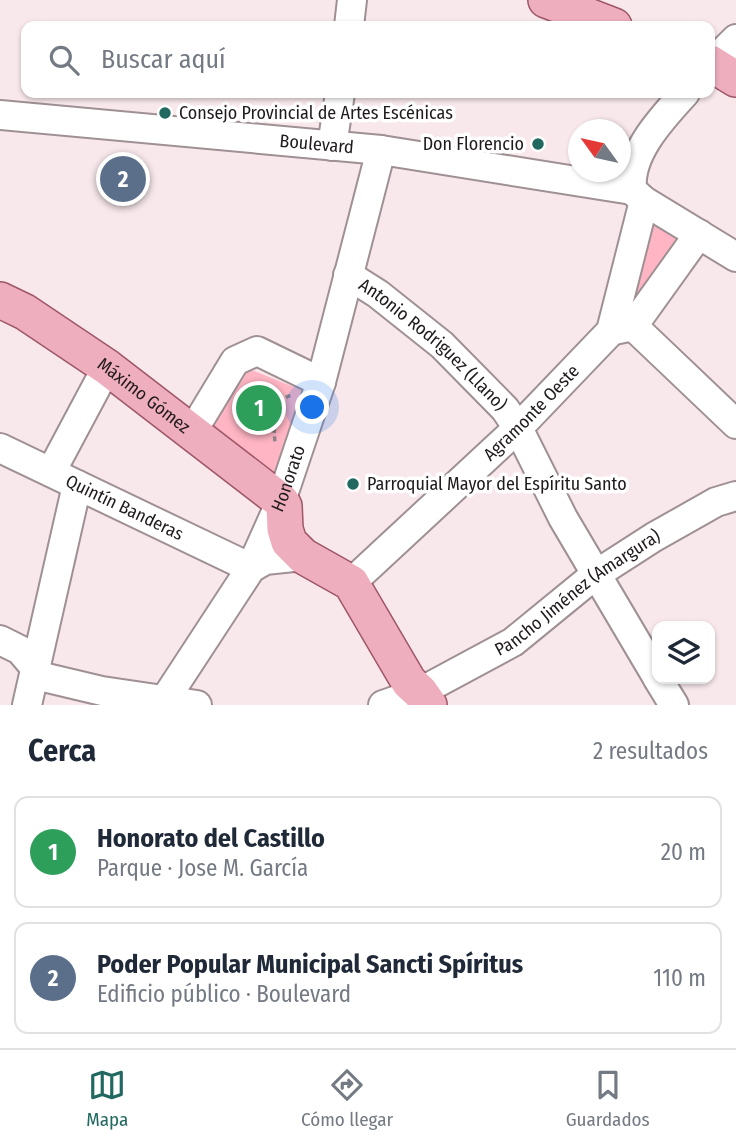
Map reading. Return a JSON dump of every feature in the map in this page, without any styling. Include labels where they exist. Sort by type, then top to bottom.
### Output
[{"type":"main road","points":[[546,0],[601,21]]},
{"type":"main road","points":[[715,67],[736,79]]},
{"type":"main road","name":"Máximo Gómez","points":[[0,300],[25,312],[107,367],[281,501]]},
{"type":"main road","points":[[281,501],[284,506],[287,536],[295,549],[351,583],[410,682],[425,698]]},
{"type":"street","points":[[350,21],[352,0]]},
{"type":"street","points":[[715,59],[736,39]]},
{"type":"street","points":[[332,146],[339,98]]},
{"type":"street","name":"Agramonte Oeste","points":[[351,583],[622,328],[638,195],[630,177],[640,152],[681,98]]},
{"type":"street","name":"Boulevard","points":[[0,115],[381,150],[638,195]]},
{"type":"street","name":"Honorato","points":[[164,701],[251,568],[281,501],[321,382],[381,150]]},
{"type":"street","points":[[638,195],[736,257]]},
{"type":"street","points":[[699,234],[622,328],[736,424]]},
{"type":"street","name":"Antonio Rodriguez (Llano)","points":[[348,275],[378,294],[442,345],[505,409],[518,428],[563,518],[652,668]]},
{"type":"street","points":[[192,432],[235,361],[257,351],[321,382]]},
{"type":"street","points":[[51,472],[107,367]]},
{"type":"street","name":"Quintín Banderas","points":[[0,448],[251,568]]},
{"type":"street","points":[[27,705],[77,485]]},
{"type":"street","name":"Pancho Jiménez (Amargura)","points":[[383,705],[425,698],[513,642],[596,575],[685,519],[716,502],[736,496]]},
{"type":"street","points":[[251,568],[265,560],[303,556]]},
{"type":"street","points":[[0,640],[20,650],[43,677],[102,691],[197,705]]},
{"type":"street","name":"Antonio Rodriguez (Llano)","points":[[662,684],[674,705]]},
{"type":"path","points":[[255,390],[269,392],[278,401],[281,415],[274,428],[260,433],[253,432],[241,423],[238,409],[249,393],[255,390]]},
{"type":"shaded area","points":[[649,212],[693,240],[640,309],[623,311]]},
{"type":"shaded area","points":[[247,368],[301,390],[276,480],[209,426]]},
{"type":"place","name":"Consejo Provincial de Artes Escénicas","points":[[165,113]]},
{"type":"place","name":"Don Florencio","points":[[538,144]]},
{"type":"place","name":"Poder Popular Municipal Sancti Spíritus","points":[[123,179]]},
{"type":"place","name":"Honorato del Castillo","points":[[259,408]]},
{"type":"place","name":"Parroquial Mayor del Espíritu Santo","points":[[353,484]]}]
